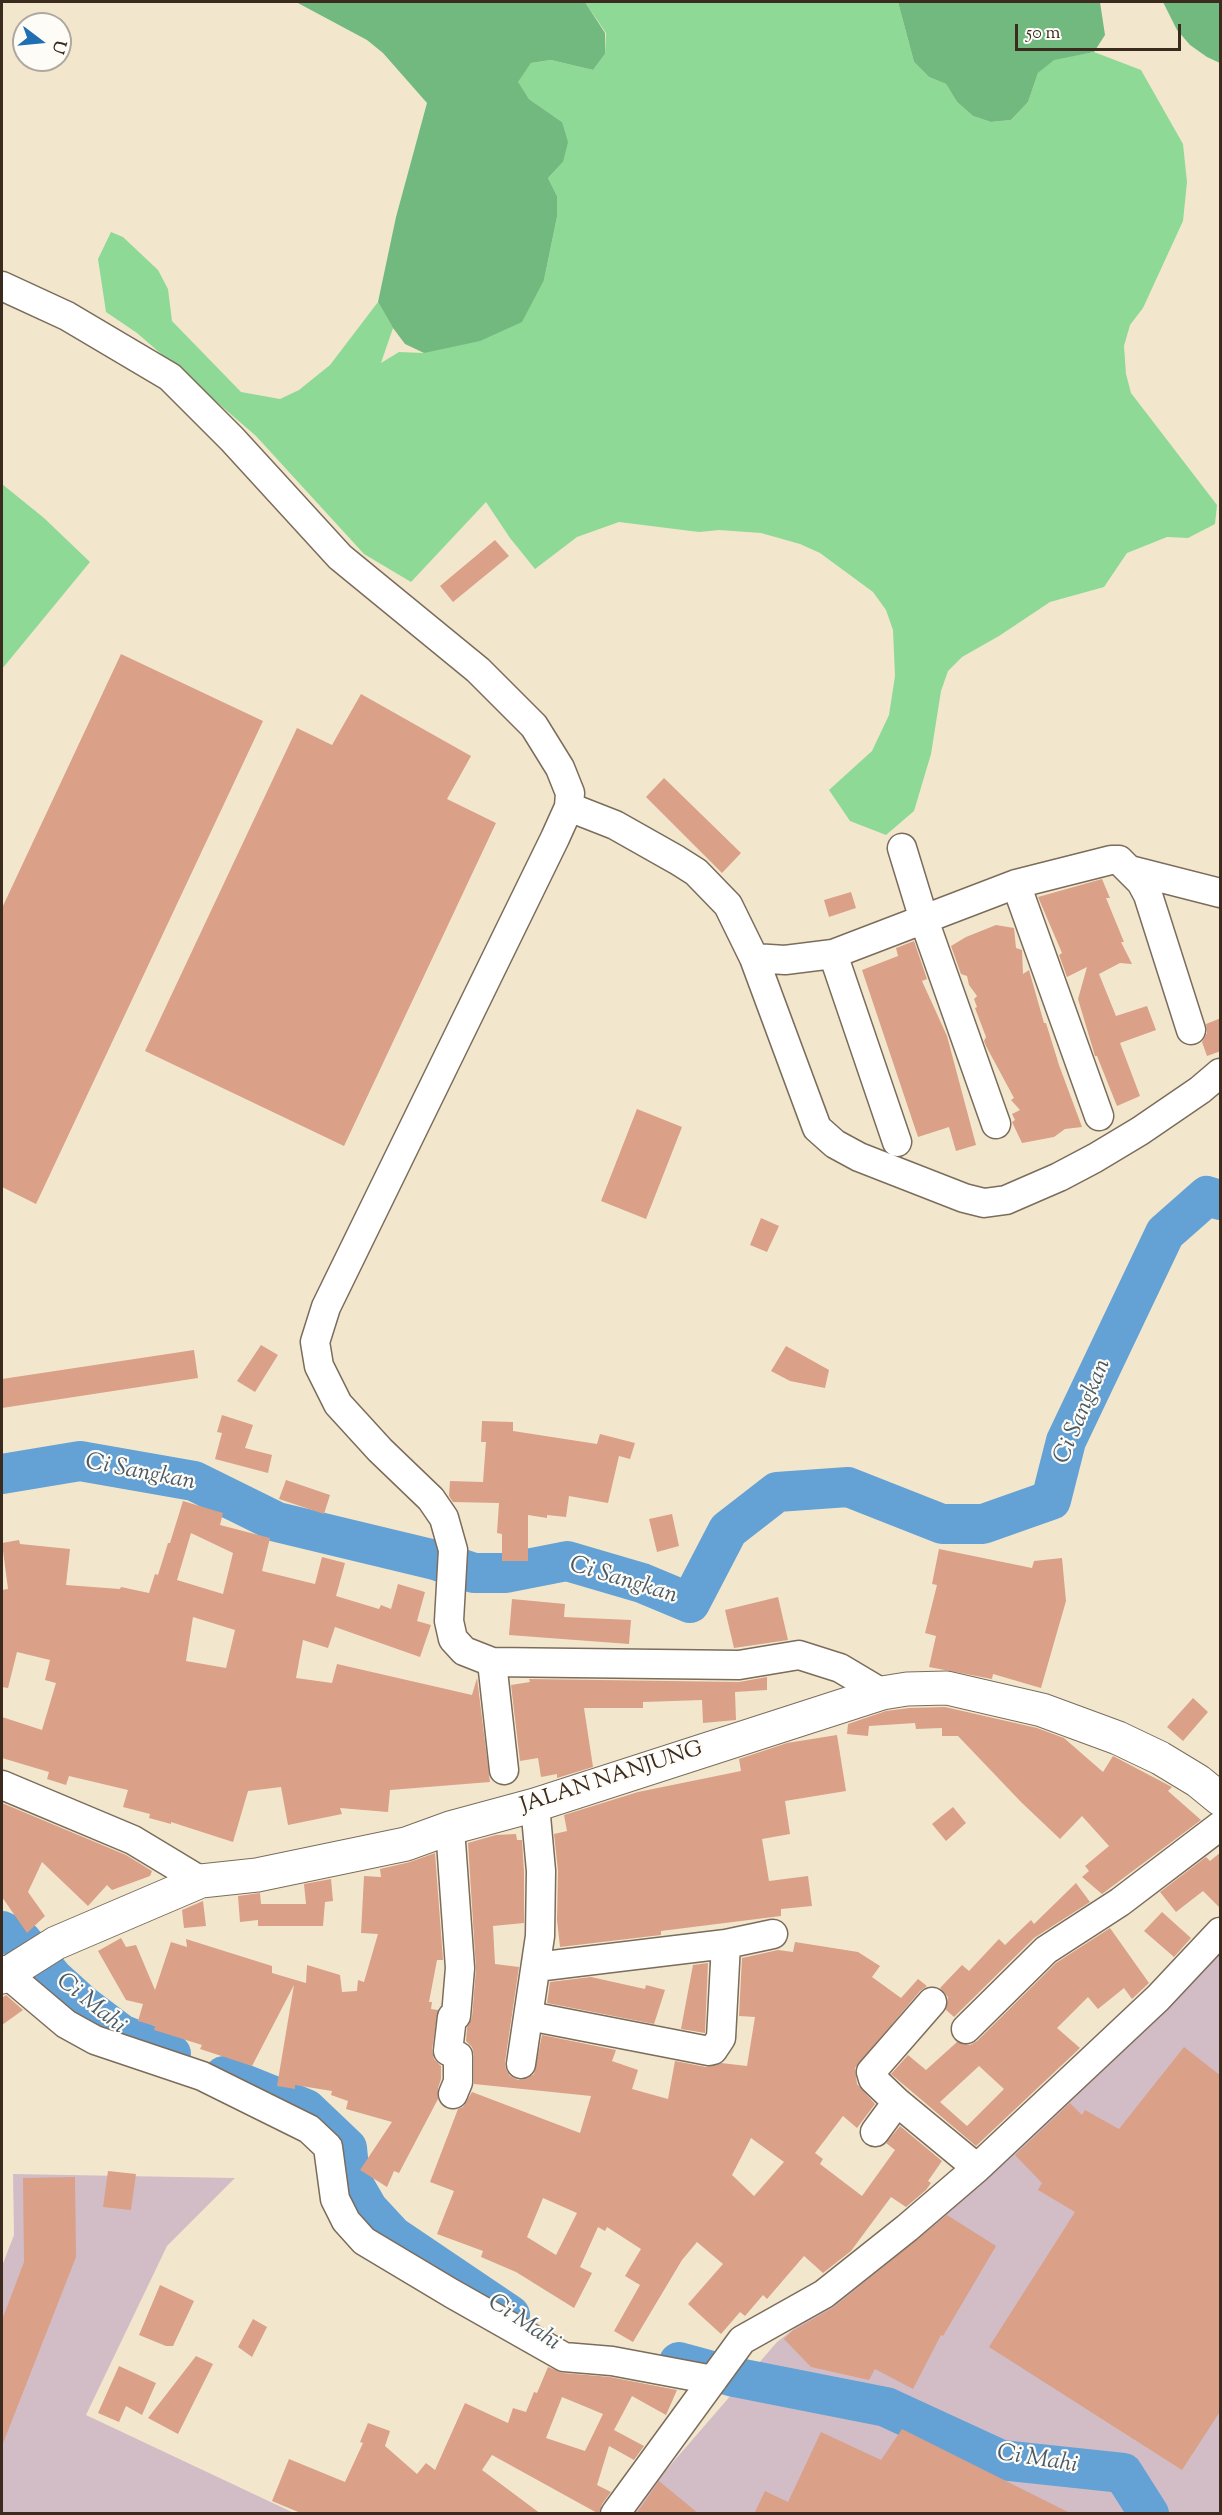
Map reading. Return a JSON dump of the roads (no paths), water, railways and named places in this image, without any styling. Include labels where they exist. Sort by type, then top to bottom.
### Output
[{"type":"main road","name":"JALAN NANJUNG","points":[[19,1964],[201,1881],[257,1875],[364,1855],[406,1844],[450,1828],[535,1805],[882,1694],[908,1689],[947,1688],[1042,1710],[1118,1738],[1160,1758],[1198,1781],[1221,1799]]},
{"type":"street","points":[[2,286],[67,316],[170,377],[232,439],[340,557],[478,670],[534,726],[560,768],[570,793],[569,807],[326,1307],[315,1342],[319,1366],[338,1404],[364,1434],[431,1499],[444,1518],[452,1542],[453,1575],[449,1621],[453,1639],[464,1651],[492,1662],[739,1665],[799,1655],[840,1668],[882,1694]]},
{"type":"street","points":[[569,807],[615,825],[696,872],[728,904],[754,958],[817,1128],[835,1144],[858,1157],[964,1198],[984,1203],[1006,1200],[1059,1177],[1140,1131],[1221,1073]]},
{"type":"street","points":[[902,848],[924,920],[996,1124]]},
{"type":"street","points":[[754,958],[786,960],[833,954],[1016,884],[1111,860],[1119,861],[1141,882],[1148,895],[1191,1030]]},
{"type":"street","points":[[1130,870],[1221,892]]},
{"type":"street","points":[[1016,884],[1098,1116]]},
{"type":"street","points":[[833,954],[897,1142]]},
{"type":"street","points":[[492,1662],[504,1770]]},
{"type":"street","points":[[2,1785],[133,1840],[201,1881]]},
{"type":"street","points":[[521,2064],[540,1936],[541,1871],[535,1805]]},
{"type":"street","points":[[966,2029],[1046,1950],[1120,1902],[1221,1826]]},
{"type":"street","points":[[450,1828],[460,1968],[456,2016],[452,2017],[448,2051],[458,2056],[458,2082],[453,2094]]},
{"type":"street","points":[[615,2514],[742,2340],[824,2294],[907,2228],[977,2168],[1158,1998],[1221,1932]]},
{"type":"street","points":[[536,1967],[726,1944],[773,1934]]},
{"type":"street","points":[[529,2016],[713,2050],[721,2038],[726,1944]]},
{"type":"street","points":[[19,1964],[66,2024],[95,2040],[202,2076],[309,2129],[328,2147],[335,2199],[346,2221],[363,2241],[451,2294],[564,2357],[612,2361],[715,2378]]},
{"type":"street","points":[[932,2002],[926,2012],[871,2072],[873,2079],[897,2102],[977,2168]]},
{"type":"street","points":[[875,2132],[897,2102]]},
{"type":"waterway","name":"Ci Sangkan","points":[[2,1474],[80,1461],[194,1481],[277,1522],[435,1560],[474,1573],[506,1573],[567,1561],[642,1583],[690,1603],[728,1530],[777,1492],[848,1487],[942,1524],[983,1524],[1051,1500],[1066,1441],[1165,1233],[1207,1196],[1220,1200]]},
{"type":"waterway","name":"Ci Mahi","points":[[2,1931],[21,1940],[53,1978],[84,2006],[121,2034],[171,2054]]},
{"type":"waterway","name":"Ci Mahi","points":[[224,2076],[306,2109],[347,2148],[350,2178],[368,2209],[393,2236],[510,2315]]},
{"type":"waterway","name":"Ci Mahi","points":[[679,2362],[734,2377],[886,2407],[1001,2460],[1123,2473],[1149,2514]]}]
